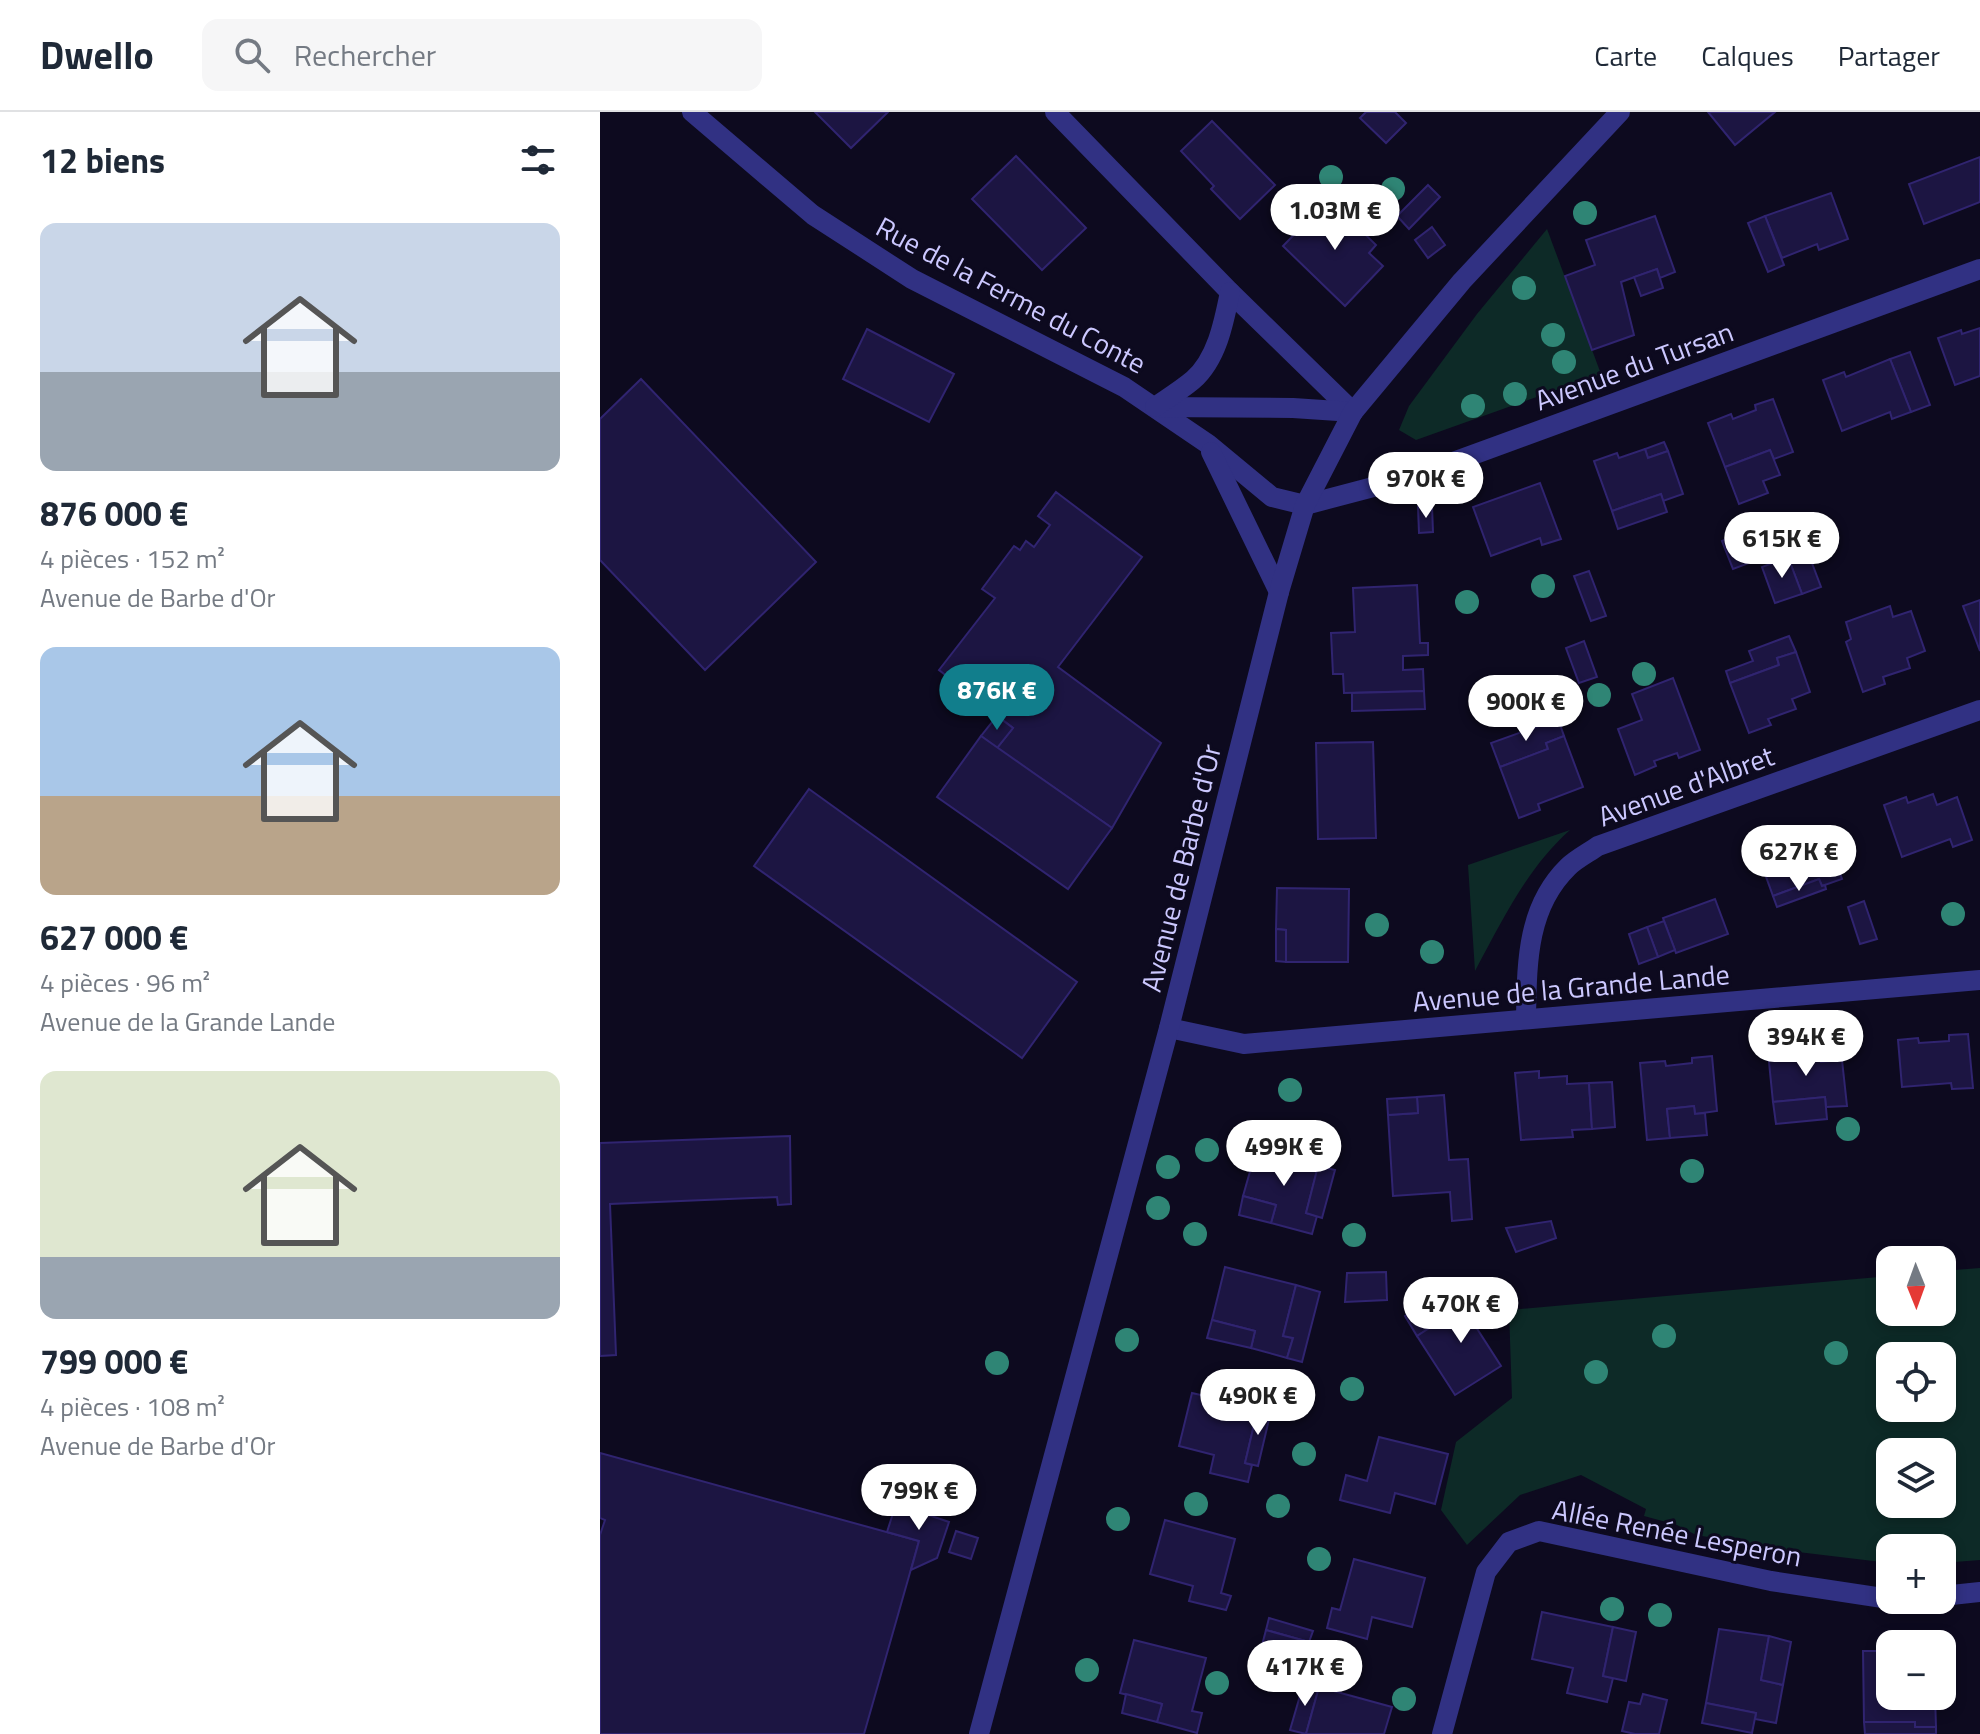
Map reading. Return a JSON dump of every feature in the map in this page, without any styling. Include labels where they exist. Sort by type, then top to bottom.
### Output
[{"type":"street","name":"Rue de la Ferme du Conte","points":[[692,112],[813,215],[912,279],[1124,387],[1208,444],[1272,497],[1305,505]]},
{"type":"street","points":[[1055,112],[1230,292],[1353,412]]},
{"type":"street","name":"Avenue de Barbe d'Or","points":[[979,1734],[1169,1028],[1279,592],[1305,505],[1353,412],[1462,281],[1620,112]]},
{"type":"street","name":"Avenue du Tursan","points":[[1305,505],[1415,476],[1980,269]]},
{"type":"street","points":[[1155,407],[1195,379],[1224,325],[1230,292]]},
{"type":"street","name":"Rue de la Ferme du Conte","points":[[1155,407],[1293,408],[1353,412]]},
{"type":"street","name":"Rue de la Ferme du Conte","points":[[1208,444],[1279,592]]},
{"type":"street","name":"Avenue d'Albret","points":[[1526,1019],[1531,932],[1546,894],[1568,866],[1598,846],[1980,710]]},
{"type":"street","name":"Avenue de la Grande Lande","points":[[1169,1028],[1244,1044],[1980,980]]},
{"type":"street","name":"Allée Renée Lesperon","points":[[1442,1734],[1486,1572],[1509,1542],[1539,1531],[1771,1581],[1876,1597]]},
{"type":"street","points":[[1956,1595],[1980,1592]]},
{"type":"green space","points":[[1547,229],[1601,374],[1416,440],[1399,430],[1409,406],[1477,314]]},
{"type":"green space","points":[[1570,830],[1528,878],[1475,971],[1468,865]]},
{"type":"green space","points":[[1980,1268],[1980,1560],[1956,1562],[1956,1534],[1876,1534],[1876,1561],[1696,1535],[1677,1525],[1644,1516],[1646,1509],[1581,1475],[1520,1495],[1467,1545],[1441,1510],[1456,1442],[1512,1398],[1509,1310],[1876,1277],[1876,1326],[1956,1326],[1956,1270]]},
{"type":"building","points":[[815,112],[888,112],[851,148]]},
{"type":"building","points":[[1366,112],[1395,112],[1406,123],[1386,143],[1360,118]]},
{"type":"building","points":[[1708,112],[1775,112],[1735,145]]},
{"type":"building","points":[[1212,121],[1275,185],[1240,219],[1181,151]]},
{"type":"building","points":[[1016,156],[1086,228],[1042,270],[972,199]]},
{"type":"building","points":[[1980,157],[1980,202],[1924,224],[1909,184]]},
{"type":"building","points":[[1428,185],[1440,197],[1409,229],[1397,216]]},
{"type":"building","points":[[1831,193],[1848,239],[1819,250],[1817,244],[1782,258],[1765,216]]},
{"type":"building","points":[[1329,199],[1376,245],[1369,253],[1383,266],[1345,306],[1283,246]]},
{"type":"building","points":[[1655,216],[1675,272],[1660,278],[1657,269],[1621,282],[1634,335],[1592,350],[1565,276],[1595,265],[1586,240]]},
{"type":"building","points":[[1765,216],[1784,265],[1768,272],[1748,223]]},
{"type":"building","points":[[1432,227],[1445,245],[1428,258],[1415,240]]},
{"type":"building","points":[[1657,269],[1663,288],[1641,296],[1634,277]]},
{"type":"building","points":[[1980,328],[1980,376],[1955,385],[1938,338],[1961,330],[1962,334]]},
{"type":"building","points":[[867,329],[954,374],[929,422],[843,379]]},
{"type":"building","points":[[1910,352],[1930,405],[1911,412],[1890,359]]},
{"type":"building","points":[[1890,359],[1911,412],[1892,419],[1890,412],[1842,431],[1823,380],[1844,372],[1846,377]]},
{"type":"building","points":[[641,379],[816,562],[705,670],[600,560],[600,419]]},
{"type":"building","points":[[1773,399],[1793,452],[1774,459],[1770,450],[1725,467],[1708,423],[1731,414],[1733,419],[1756,410],[1755,405]]},
{"type":"building","points":[[1664,442],[1668,451],[1648,458],[1645,449]]},
{"type":"building","points":[[1645,449],[1648,458],[1668,451],[1683,494],[1663,501],[1661,494],[1612,511],[1594,461],[1617,453],[1619,458]]},
{"type":"building","points":[[1770,450],[1780,475],[1763,481],[1768,493],[1739,504],[1725,467]]},
{"type":"building","points":[[1540,483],[1561,539],[1542,545],[1540,538],[1491,556],[1473,507]]},
{"type":"building","points":[[1056,492],[1142,557],[1058,667],[1161,743],[1112,828],[997,748],[1013,728],[939,670],[995,598],[982,589],[1014,546],[1020,550],[1026,541],[1034,547],[1050,525],[1038,516]]},
{"type":"building","points":[[1661,494],[1667,512],[1618,529],[1612,511]]},
{"type":"building","points":[[1432,506],[1433,532],[1419,533],[1418,507]]},
{"type":"building","points":[[1738,534],[1749,563],[1733,569],[1722,541]]},
{"type":"building","points":[[1807,550],[1821,587],[1802,594],[1788,557]]},
{"type":"building","points":[[1788,557],[1802,594],[1775,603],[1762,567]]},
{"type":"building","points":[[1589,571],[1606,616],[1591,621],[1574,576]]},
{"type":"building","points":[[1417,585],[1420,643],[1428,643],[1428,655],[1403,656],[1403,670],[1423,669],[1424,691],[1344,693],[1343,674],[1333,674],[1331,633],[1355,632],[1353,588]]},
{"type":"building","points":[[1980,600],[1980,651],[1963,606]]},
{"type":"building","points":[[1890,606],[1893,617],[1911,611],[1925,651],[1907,658],[1910,668],[1883,677],[1885,684],[1863,692],[1846,642],[1851,639],[1846,622]]},
{"type":"building","points":[[1789,636],[1796,652],[1777,658],[1779,665],[1730,683],[1726,671],[1753,661],[1749,651]]},
{"type":"building","points":[[1584,641],[1597,677],[1579,683],[1566,648]]},
{"type":"building","points":[[1796,652],[1810,692],[1792,699],[1796,709],[1768,719],[1771,725],[1749,733],[1730,683],[1779,665],[1777,658]]},
{"type":"building","points":[[1673,678],[1700,750],[1679,758],[1677,753],[1654,761],[1656,766],[1635,775],[1618,729],[1642,720],[1632,694]]},
{"type":"building","points":[[1424,691],[1425,709],[1352,711],[1352,693]]},
{"type":"building","points":[[997,716],[1013,728],[997,748],[981,736]]},
{"type":"building","points":[[1558,719],[1564,736],[1546,743],[1548,749],[1500,767],[1491,743]]},
{"type":"building","points":[[981,736],[1112,828],[1068,889],[937,797]]},
{"type":"building","points":[[1564,736],[1583,787],[1538,804],[1540,810],[1519,818],[1500,767],[1548,749],[1546,743]]},
{"type":"building","points":[[1373,742],[1376,838],[1318,839],[1316,743]]},
{"type":"building","points":[[809,789],[1077,982],[1022,1058],[754,866]]},
{"type":"building","points":[[1933,794],[1937,805],[1957,797],[1972,840],[1953,847],[1950,839],[1902,857],[1884,805],[1906,797],[1908,803]]},
{"type":"building","points":[[1823,828],[1842,879],[1822,886],[1819,879],[1773,896],[1757,852],[1778,844],[1780,850],[1806,841],[1805,836]]},
{"type":"building","points":[[1819,879],[1826,889],[1777,907],[1773,896]]},
{"type":"building","points":[[1277,888],[1349,889],[1348,962],[1286,962],[1286,930],[1276,929]]},
{"type":"building","points":[[1715,899],[1728,934],[1676,953],[1663,918]]},
{"type":"building","points":[[1864,901],[1877,939],[1860,944],[1848,907]]},
{"type":"building","points":[[1664,921],[1675,950],[1658,957],[1647,927]]},
{"type":"building","points":[[1647,927],[1658,957],[1639,964],[1629,934]]},
{"type":"building","points":[[1276,929],[1286,930],[1286,962],[1276,961]]},
{"type":"building","points":[[1968,1034],[1973,1088],[1952,1089],[1951,1083],[1902,1087],[1898,1040],[1918,1038],[1919,1043],[1949,1041],[1949,1035]]},
{"type":"building","points":[[1792,1049],[1792,1055],[1820,1053],[1821,1062],[1842,1060],[1847,1106],[1826,1107],[1825,1097],[1773,1102],[1768,1052]]},
{"type":"building","points":[[1712,1056],[1717,1111],[1695,1114],[1694,1106],[1667,1109],[1670,1138],[1647,1140],[1640,1063],[1665,1061],[1666,1066],[1692,1063],[1692,1058]]},
{"type":"building","points":[[1539,1071],[1539,1078],[1567,1076],[1567,1084],[1589,1083],[1592,1129],[1572,1130],[1573,1137],[1521,1140],[1515,1073]]},
{"type":"building","points":[[1612,1082],[1615,1127],[1592,1129],[1589,1083]]},
{"type":"building","points":[[1444,1095],[1449,1160],[1468,1159],[1472,1219],[1452,1221],[1450,1192],[1393,1196],[1388,1115],[1418,1113],[1417,1097]]},
{"type":"building","points":[[1417,1097],[1418,1113],[1388,1115],[1387,1099]]},
{"type":"building","points":[[1825,1097],[1827,1119],[1776,1124],[1773,1102]]},
{"type":"building","points":[[1694,1106],[1695,1114],[1705,1113],[1707,1135],[1670,1138],[1667,1109]]},
{"type":"building","points":[[790,1136],[791,1204],[778,1205],[777,1197],[610,1204],[616,1355],[600,1356],[600,1143]]},
{"type":"building","points":[[1257,1147],[1319,1163],[1306,1213],[1317,1216],[1312,1234],[1271,1223],[1276,1205],[1243,1196]]},
{"type":"building","points":[[1318,1166],[1335,1170],[1322,1218],[1306,1213]]},
{"type":"building","points":[[1243,1196],[1276,1205],[1271,1223],[1239,1215]]},
{"type":"building","points":[[1551,1221],[1556,1238],[1516,1252],[1506,1228]]},
{"type":"building","points":[[1225,1267],[1296,1285],[1283,1336],[1293,1338],[1287,1358],[1251,1348],[1255,1331],[1212,1320]]},
{"type":"building","points":[[1386,1272],[1387,1300],[1345,1302],[1347,1273]]},
{"type":"building","points":[[1296,1285],[1320,1292],[1302,1362],[1287,1358],[1293,1338],[1283,1336]]},
{"type":"building","points":[[1449,1287],[1462,1307],[1417,1336],[1405,1316]]},
{"type":"building","points":[[1474,1289],[1492,1318],[1476,1327],[1501,1366],[1455,1395],[1417,1336],[1462,1307],[1457,1300]]},
{"type":"building","points":[[1212,1320],[1255,1331],[1251,1348],[1207,1338]]},
{"type":"building","points":[[1192,1393],[1258,1408],[1245,1463],[1252,1465],[1248,1482],[1210,1473],[1214,1455],[1179,1446]]},
{"type":"building","points":[[1258,1408],[1271,1411],[1258,1466],[1245,1463]]},
{"type":"building","points":[[1379,1437],[1448,1454],[1435,1504],[1395,1493],[1390,1513],[1340,1500],[1346,1475],[1367,1481]]},
{"type":"building","points":[[600,1453],[919,1541],[864,1734],[600,1734],[600,1535],[605,1520],[600,1518]]},
{"type":"building","points":[[896,1504],[949,1522],[937,1558],[911,1570],[919,1541],[887,1532]]},
{"type":"building","points":[[1165,1520],[1235,1539],[1221,1593],[1231,1596],[1226,1610],[1189,1601],[1193,1586],[1150,1574]]},
{"type":"building","points":[[956,1531],[978,1538],[971,1559],[949,1552]]},
{"type":"building","points":[[1354,1559],[1425,1578],[1412,1627],[1372,1617],[1367,1639],[1327,1628],[1332,1608],[1340,1610]]},
{"type":"building","points":[[1542,1612],[1613,1627],[1603,1676],[1613,1678],[1607,1702],[1567,1693],[1573,1668],[1532,1659]]},
{"type":"building","points":[[1269,1618],[1313,1631],[1309,1642],[1266,1630]]},
{"type":"building","points":[[1613,1627],[1636,1632],[1626,1681],[1603,1676]]},
{"type":"building","points":[[1719,1629],[1769,1636],[1761,1680],[1783,1685],[1776,1723],[1755,1719],[1756,1713],[1706,1703]]},
{"type":"building","points":[[1266,1630],[1309,1642],[1305,1661],[1261,1649]]},
{"type":"building","points":[[1769,1636],[1791,1642],[1783,1685],[1761,1680]]},
{"type":"building","points":[[1134,1640],[1206,1658],[1192,1711],[1202,1713],[1197,1733],[1157,1722],[1162,1704],[1120,1693]]},
{"type":"building","points":[[1863,1651],[1876,1651],[1876,1710],[1935,1710],[1936,1727],[1915,1727],[1915,1722],[1864,1722]]},
{"type":"building","points":[[1304,1682],[1319,1687],[1306,1734],[1290,1730]]},
{"type":"building","points":[[1319,1687],[1392,1707],[1384,1734],[1306,1734]]},
{"type":"building","points":[[1126,1694],[1162,1704],[1157,1722],[1122,1713]]},
{"type":"building","points":[[1643,1694],[1667,1700],[1659,1734],[1622,1731],[1629,1702],[1640,1704]]},
{"type":"building","points":[[1706,1703],[1756,1713],[1752,1733],[1702,1723]]},
{"type":"building","points":[[1864,1722],[1915,1722],[1915,1727],[1936,1727],[1936,1734],[1865,1734]]}]
